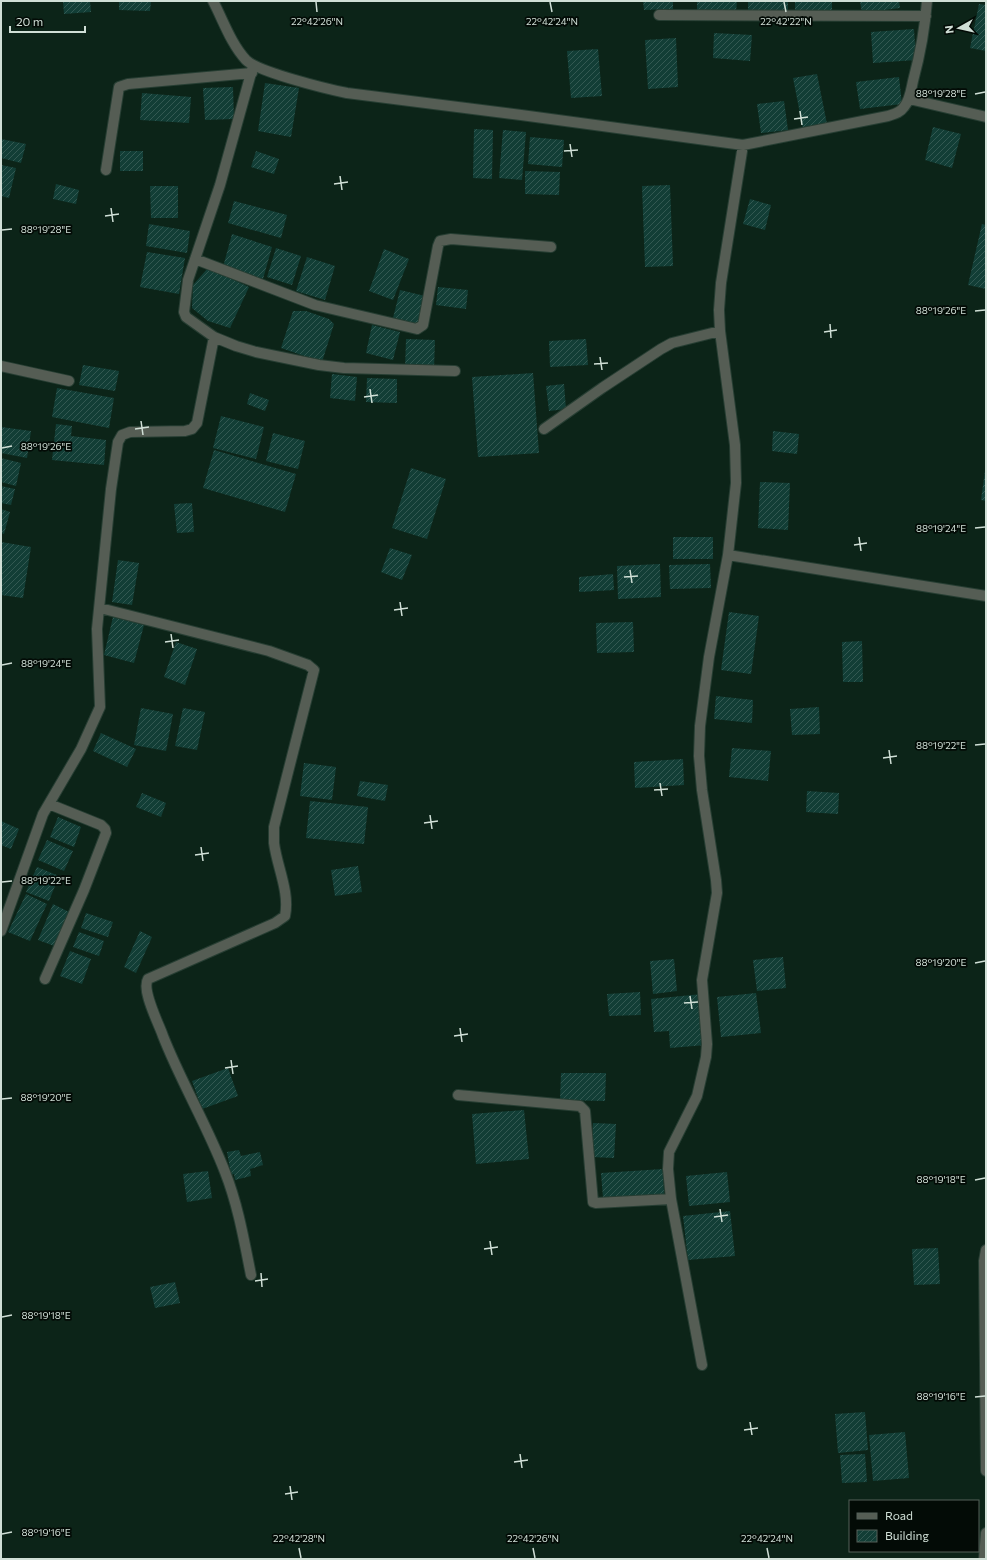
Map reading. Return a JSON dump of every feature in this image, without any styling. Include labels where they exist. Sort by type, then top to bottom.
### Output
[{"type":"street","points":[[213,1],[238,50],[253,69]]},
{"type":"street","points":[[106,170],[120,87],[128,84],[253,69],[347,93],[743,145],[888,116],[898,113],[904,108],[909,98],[920,56],[927,1]]},
{"type":"street","points":[[659,15],[926,16]]},
{"type":"street","points":[[253,69],[220,185],[188,280],[184,312],[186,317],[214,337],[256,352],[331,367],[455,371]]},
{"type":"street","points":[[909,98],[986,118]]},
{"type":"street","points":[[702,1365],[671,1199],[668,1169],[669,1152],[697,1096],[706,1057],[707,1044],[702,980],[717,893],[702,790],[699,756],[700,726],[709,657],[728,555],[736,483],[735,445],[720,331],[719,310],[721,283],[743,145]]},
{"type":"street","points":[[195,259],[315,305],[417,329],[424,325],[440,241],[451,239],[551,247]]},
{"type":"street","points":[[544,429],[661,349],[672,343],[720,331]]},
{"type":"street","points":[[1,931],[39,822],[81,749],[100,707],[97,644],[111,489],[118,442],[122,435],[130,432],[185,431],[192,429],[197,423],[214,337]]},
{"type":"street","points":[[1,366],[69,381]]},
{"type":"street","points":[[728,555],[986,596]]},
{"type":"street","points":[[100,608],[269,651],[308,665],[314,670],[274,827],[274,842],[286,898],[287,909],[285,916],[275,923],[148,979],[145,983],[147,993],[166,1043],[225,1171],[235,1200],[243,1231],[251,1275]]},
{"type":"street","points":[[45,979],[84,890],[106,833],[105,829],[101,825],[49,804]]},
{"type":"street","points":[[458,1095],[580,1106],[585,1110],[593,1202],[671,1199]]},
{"type":"street","points":[[986,1250],[984,1261],[986,1471]]},
{"type":"street","points":[[984,1559],[986,1533]]},
{"type":"building","points":[[63,1],[90,1],[91,12],[64,14]]},
{"type":"building","points":[[119,1],[151,1],[150,11],[119,10]]},
{"type":"building","points":[[643,1],[673,1],[673,9],[644,10]]},
{"type":"building","points":[[697,1],[737,1],[736,12],[697,11]]},
{"type":"building","points":[[748,1],[788,1],[788,10],[748,11]]},
{"type":"building","points":[[795,1],[832,1],[832,12],[795,12]]},
{"type":"building","points":[[860,1],[899,1],[900,8],[862,13]]},
{"type":"building","points":[[979,4],[986,5],[986,51],[970,48]]},
{"type":"building","points":[[914,29],[916,60],[873,63],[871,32]]},
{"type":"building","points":[[714,33],[752,35],[750,61],[713,58]]},
{"type":"building","points":[[676,38],[678,87],[648,89],[645,40]]},
{"type":"building","points":[[598,49],[602,96],[571,98],[567,51]]},
{"type":"building","points":[[817,74],[827,124],[803,129],[793,78]]},
{"type":"building","points":[[899,77],[902,104],[860,109],[856,82]]},
{"type":"building","points":[[265,83],[299,88],[291,137],[258,131]]},
{"type":"building","points":[[233,87],[234,119],[205,120],[203,88]]},
{"type":"building","points":[[142,93],[191,97],[189,123],[140,120]]},
{"type":"building","points":[[784,101],[788,130],[761,133],[757,104]]},
{"type":"building","points":[[933,127],[961,134],[952,168],[925,160]]},
{"type":"building","points":[[474,129],[493,130],[492,179],[473,178]]},
{"type":"building","points":[[503,130],[526,132],[522,180],[499,178]]},
{"type":"building","points":[[530,137],[564,140],[562,167],[528,164]]},
{"type":"building","points":[[1,139],[26,144],[21,163],[1,158]]},
{"type":"building","points":[[120,151],[143,151],[143,171],[120,171]]},
{"type":"building","points":[[256,151],[279,159],[274,174],[251,167]]},
{"type":"building","points":[[1,165],[16,168],[9,198],[1,196]]},
{"type":"building","points":[[525,171],[560,172],[559,195],[525,194]]},
{"type":"building","points":[[56,184],[79,190],[76,204],[53,199]]},
{"type":"building","points":[[670,185],[673,266],[645,267],[642,186]]},
{"type":"building","points":[[150,186],[178,186],[178,218],[151,218]]},
{"type":"building","points":[[750,199],[771,205],[765,230],[743,224]]},
{"type":"building","points":[[234,201],[287,215],[281,238],[228,223]]},
{"type":"building","points":[[149,224],[190,231],[187,253],[146,246]]},
{"type":"building","points":[[982,224],[986,225],[986,289],[968,285]]},
{"type":"building","points":[[232,234],[272,247],[263,279],[223,267]]},
{"type":"building","points":[[276,248],[301,256],[292,285],[267,277]]},
{"type":"building","points":[[384,249],[409,259],[393,300],[369,291]]},
{"type":"building","points":[[147,252],[185,258],[179,294],[140,287]]},
{"type":"building","points":[[307,257],[335,266],[325,300],[296,291]]},
{"type":"building","points":[[208,268],[249,287],[230,328],[208,321],[192,308],[193,285]]},
{"type":"building","points":[[438,287],[468,290],[466,309],[436,305]]},
{"type":"building","points":[[400,290],[425,296],[418,325],[393,318]]},
{"type":"building","points":[[293,311],[306,311],[329,319],[334,324],[322,362],[281,348]]},
{"type":"building","points":[[372,325],[400,332],[393,360],[366,353]]},
{"type":"building","points":[[406,339],[435,340],[434,369],[405,369]]},
{"type":"building","points":[[586,339],[588,365],[550,367],[549,341]]},
{"type":"building","points":[[83,365],[119,371],[115,391],[79,385]]},
{"type":"building","points":[[533,373],[539,453],[478,457],[472,377]]},
{"type":"building","points":[[332,374],[357,377],[355,401],[330,398]]},
{"type":"building","points":[[367,378],[397,379],[397,403],[366,402]]},
{"type":"building","points":[[564,384],[566,409],[549,411],[546,386]]},
{"type":"building","points":[[57,388],[114,398],[109,428],[52,417]]},
{"type":"building","points":[[250,393],[269,400],[265,411],[247,404]]},
{"type":"building","points":[[221,416],[264,427],[256,459],[213,448]]},
{"type":"building","points":[[56,424],[72,426],[71,436],[106,440],[104,465],[52,460]]},
{"type":"building","points":[[1,427],[31,431],[27,458],[1,453]]},
{"type":"building","points":[[773,431],[799,434],[797,454],[772,451]]},
{"type":"building","points":[[273,433],[305,441],[298,469],[266,461]]},
{"type":"building","points":[[214,450],[296,474],[285,512],[203,488]]},
{"type":"building","points":[[1,458],[21,463],[16,486],[1,482]]},
{"type":"building","points":[[411,468],[446,479],[427,539],[392,528]]},
{"type":"building","points":[[986,471],[986,501],[981,500]]},
{"type":"building","points":[[760,482],[790,483],[788,530],[758,528]]},
{"type":"building","points":[[1,486],[15,489],[11,505],[1,503]]},
{"type":"building","points":[[192,503],[194,532],[177,533],[174,504]]},
{"type":"building","points":[[1,509],[10,512],[4,534],[1,533]]},
{"type":"building","points":[[673,537],[713,537],[713,559],[673,559]]},
{"type":"building","points":[[1,542],[31,547],[23,598],[1,595]]},
{"type":"building","points":[[390,548],[412,555],[402,580],[381,572]]},
{"type":"building","points":[[118,560],[139,563],[132,605],[112,602]]},
{"type":"building","points":[[660,564],[661,597],[618,599],[617,566]]},
{"type":"building","points":[[710,564],[711,588],[670,589],[669,565]]},
{"type":"building","points":[[613,574],[614,590],[579,592],[579,577]]},
{"type":"building","points":[[729,612],[759,616],[751,674],[721,670]]},
{"type":"building","points":[[113,617],[144,625],[134,663],[104,655]]},
{"type":"building","points":[[633,622],[634,652],[597,653],[596,623]]},
{"type":"building","points":[[862,641],[863,682],[843,682],[842,642]]},
{"type":"building","points":[[176,642],[197,649],[185,685],[164,677]]},
{"type":"building","points":[[716,696],[753,700],[752,723],[714,719]]},
{"type":"building","points":[[819,707],[820,734],[792,735],[790,709]]},
{"type":"building","points":[[141,708],[173,714],[166,751],[134,745]]},
{"type":"building","points":[[183,708],[205,712],[197,750],[175,746]]},
{"type":"building","points":[[101,733],[136,749],[127,767],[93,751]]},
{"type":"building","points":[[732,748],[771,751],[768,781],[729,777]]},
{"type":"building","points":[[683,759],[684,785],[635,788],[634,762]]},
{"type":"building","points":[[304,763],[336,767],[332,800],[300,796]]},
{"type":"building","points":[[360,781],[388,785],[385,801],[357,796]]},
{"type":"building","points":[[807,791],[839,793],[838,814],[806,812]]},
{"type":"building","points":[[142,793],[166,803],[161,817],[136,807]]},
{"type":"building","points":[[310,801],[368,807],[364,844],[306,838]]},
{"type":"building","points":[[58,817],[81,827],[74,847],[50,837]]},
{"type":"building","points":[[1,821],[19,829],[11,849],[1,845]]},
{"type":"building","points":[[47,840],[73,851],[64,871],[38,860]]},
{"type":"building","points":[[358,866],[362,892],[335,896],[331,870]]},
{"type":"building","points":[[37,867],[59,876],[49,901],[26,892]]},
{"type":"building","points":[[26,894],[47,904],[30,941],[8,932]]},
{"type":"building","points":[[53,904],[71,913],[57,947],[38,940]]},
{"type":"building","points":[[86,913],[113,922],[108,937],[81,928]]},
{"type":"building","points":[[140,931],[152,937],[136,973],[124,967]]},
{"type":"building","points":[[79,932],[104,941],[99,956],[73,947]]},
{"type":"building","points":[[70,951],[91,959],[82,984],[60,976]]},
{"type":"building","points":[[783,957],[786,988],[757,991],[753,960]]},
{"type":"building","points":[[674,959],[677,991],[653,994],[650,961]]},
{"type":"building","points":[[640,992],[641,1015],[609,1016],[607,994]]},
{"type":"building","points":[[756,993],[761,1033],[721,1037],[717,997]]},
{"type":"building","points":[[702,994],[706,1045],[670,1048],[669,1031],[654,1032],[651,999]]},
{"type":"building","points":[[228,1068],[238,1096],[202,1109],[192,1081]]},
{"type":"building","points":[[561,1073],[606,1073],[605,1101],[560,1100]]},
{"type":"building","points":[[524,1110],[529,1159],[476,1164],[472,1114]]},
{"type":"building","points":[[593,1123],[616,1124],[614,1158],[591,1157]]},
{"type":"building","points":[[239,1150],[241,1156],[260,1152],[263,1165],[250,1169],[251,1176],[235,1180],[234,1174],[231,1175],[227,1152]]},
{"type":"building","points":[[663,1169],[664,1194],[603,1198],[601,1173]]},
{"type":"building","points":[[208,1171],[212,1198],[187,1202],[183,1174]]},
{"type":"building","points":[[727,1172],[730,1202],[689,1206],[686,1176]]},
{"type":"building","points":[[730,1211],[735,1256],[688,1260],[683,1216]]},
{"type":"building","points":[[938,1248],[940,1284],[914,1285],[912,1249]]},
{"type":"building","points":[[175,1282],[180,1303],[155,1308],[150,1287]]},
{"type":"building","points":[[865,1412],[868,1450],[838,1453],[835,1414]]},
{"type":"building","points":[[905,1432],[909,1478],[873,1481],[869,1435]]},
{"type":"building","points":[[865,1454],[867,1482],[842,1483],[840,1455]]}]
